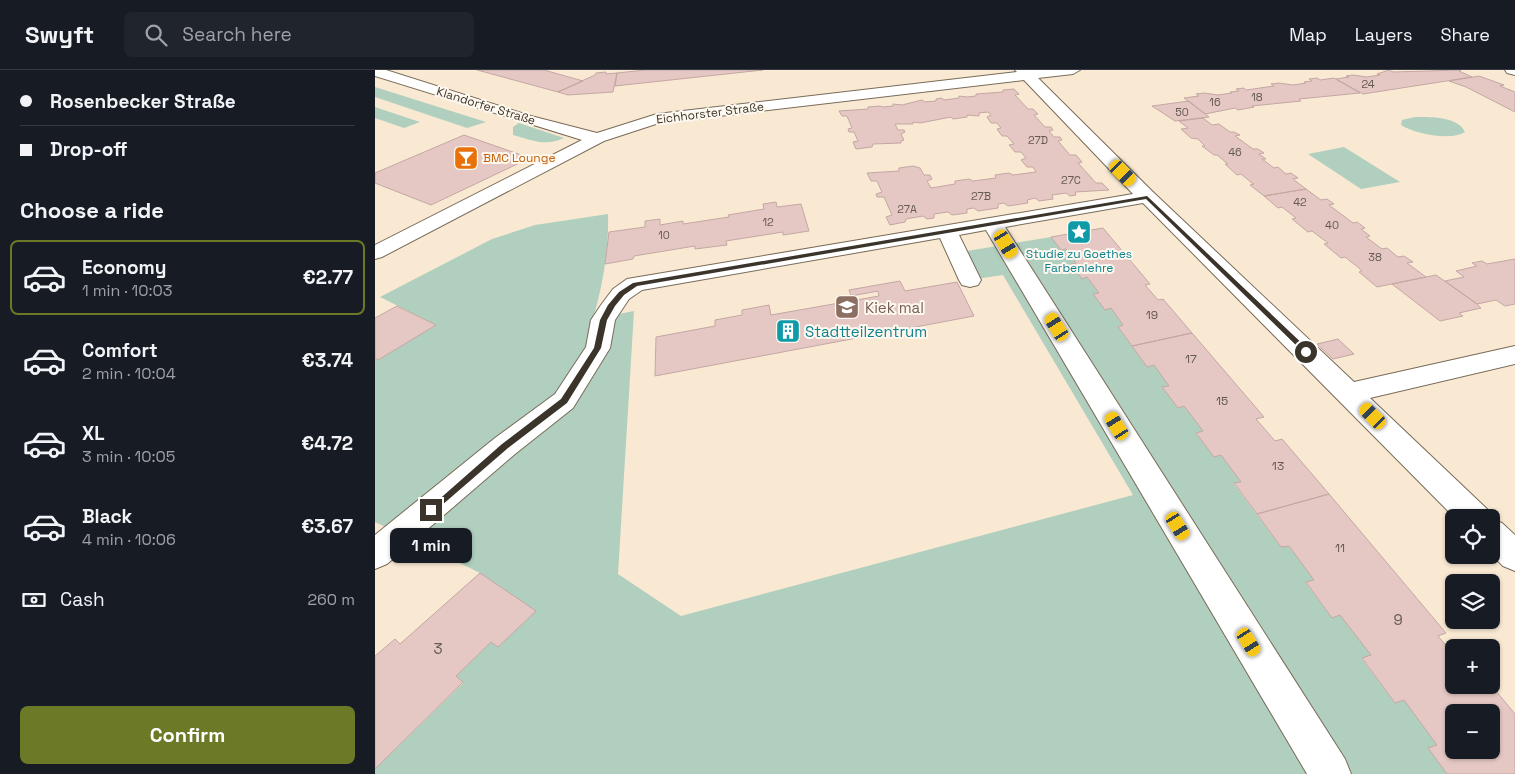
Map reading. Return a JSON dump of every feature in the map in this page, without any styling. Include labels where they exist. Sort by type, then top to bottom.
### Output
[{"type":"street","name":"Eichhorster Straße","points":[[375,253],[572,154],[598,138],[657,119],[1024,73],[1073,70]]},
{"type":"street","name":"Klandorfer Straße","points":[[375,71],[525,119],[584,136],[598,138]]},
{"type":"street","points":[[1024,73],[1147,197],[1467,509]]},
{"type":"street","points":[[525,119],[540,110]]},
{"type":"street","points":[[375,554],[431,510],[505,446],[564,401],[598,348],[603,320],[612,305],[621,294],[635,284],[1147,197]]},
{"type":"street","points":[[992,223],[1330,774]]},
{"type":"street","points":[[947,231],[969,280]]},
{"type":"street","points":[[1349,393],[1515,355]]},
{"type":"street","points":[[1500,542],[1515,556]]},
{"type":"green space","points":[[375,87],[486,122],[467,128],[375,97]]},
{"type":"green space","points":[[375,107],[420,122],[404,128],[375,118]]},
{"type":"green space","points":[[1415,117],[1450,120],[1465,132],[1451,136],[1423,134],[1401,125],[1402,120]]},
{"type":"green space","points":[[519,123],[564,138],[545,142],[532,141],[513,135],[513,127]]},
{"type":"green space","points":[[1344,147],[1400,182],[1361,189],[1308,154]]},
{"type":"green space","points":[[608,214],[605,267],[593,319],[634,311],[618,574],[681,616],[1133,495],[1003,275],[976,279],[961,252],[1051,237],[1061,250],[1066,249],[1076,263],[1071,264],[1082,278],[1087,277],[1099,293],[1094,294],[1105,309],[1111,308],[1123,325],[1118,327],[1147,367],[1154,365],[1169,386],[1163,387],[1178,408],[1184,406],[1203,431],[1196,433],[1214,457],[1221,455],[1241,482],[1234,484],[1281,547],[1289,546],[1314,580],[1306,583],[1332,618],[1340,615],[1371,655],[1362,659],[1395,703],[1404,700],[1437,745],[1428,748],[1447,774],[375,774],[375,769],[463,683],[456,676],[491,642],[498,647],[535,611],[480,573],[375,522],[375,358],[378,360],[436,325],[380,297],[492,239],[535,225]]},
{"type":"building","points":[[477,70],[544,70],[583,81],[558,92]]},
{"type":"building","points":[[645,70],[763,70],[615,86],[617,73]]},
{"type":"building","points":[[1389,70],[1393,72],[1460,70],[1472,77],[1363,94],[1336,79],[1353,75],[1367,77],[1380,75],[1377,74]]},
{"type":"building","points":[[606,72],[606,74],[617,73],[613,92],[568,95],[558,92],[596,73]]},
{"type":"building","points":[[1479,76],[1504,85],[1500,86],[1515,92],[1515,112],[1466,87],[1449,81]]},
{"type":"building","points":[[1317,78],[1320,80],[1334,78],[1360,93],[1299,99],[1301,101],[1252,106],[1254,107],[1238,110],[1235,108],[1205,114],[1184,98],[1199,96],[1196,94],[1204,93],[1218,95],[1232,93],[1230,92],[1239,91],[1236,89],[1244,88],[1246,90],[1274,86],[1271,84],[1279,83],[1293,85],[1306,83],[1304,82],[1312,81],[1309,79]]},
{"type":"building","points":[[1014,89],[1019,94],[1015,95],[1028,109],[1033,109],[1038,114],[1034,115],[1045,127],[1051,127],[1053,130],[1049,131],[1054,137],[1060,137],[1062,140],[1058,141],[1070,155],[1076,155],[1082,162],[1078,163],[1096,183],[1102,183],[1109,190],[1075,192],[1076,195],[1070,196],[1066,193],[1052,195],[1053,199],[1039,201],[1035,198],[1027,200],[1028,203],[1008,206],[1004,203],[998,204],[998,208],[978,211],[974,208],[967,209],[967,213],[952,215],[948,212],[934,214],[934,218],[927,219],[923,216],[906,219],[905,222],[890,225],[886,217],[892,215],[884,197],[877,197],[876,194],[882,192],[877,181],[871,181],[867,173],[899,171],[899,168],[913,166],[920,168],[924,175],[930,175],[932,179],[927,181],[931,188],[955,184],[955,181],[996,178],[995,175],[1009,173],[1013,175],[1036,172],[1033,167],[1027,167],[1021,160],[1026,158],[1021,152],[1015,152],[1009,145],[1014,144],[1007,136],[1002,136],[997,129],[1001,128],[997,123],[991,123],[987,117],[991,115],[988,112],[979,113],[979,116],[967,115],[967,117],[953,119],[951,117],[920,123],[913,122],[913,124],[895,124],[898,130],[904,130],[905,132],[901,134],[904,140],[901,143],[873,144],[872,147],[856,149],[853,142],[858,141],[854,132],[849,132],[848,129],[852,128],[847,116],[842,116],[839,111],[893,106],[893,104],[902,105],[922,100],[925,102],[936,101],[936,99],[942,98],[944,100],[959,98],[959,96],[976,96],[976,94],[1003,92],[1003,90]]},
{"type":"building","points":[[1189,101],[1209,117],[1175,121],[1152,106]]},
{"type":"building","points":[[1203,118],[1212,125],[1219,124],[1230,132],[1240,135],[1235,136],[1253,149],[1258,149],[1264,153],[1259,154],[1266,159],[1262,159],[1274,168],[1278,167],[1286,174],[1291,173],[1298,178],[1293,179],[1306,189],[1264,196],[1250,185],[1254,184],[1241,174],[1237,175],[1225,164],[1228,164],[1202,146],[1205,146],[1198,139],[1191,138],[1181,129],[1188,128],[1179,121]]},
{"type":"building","points":[[464,135],[530,158],[431,205],[375,183],[375,173]]},
{"type":"building","points":[[1306,189],[1321,200],[1327,199],[1334,204],[1329,205],[1353,223],[1357,222],[1365,228],[1361,229],[1370,236],[1366,237],[1382,249],[1387,248],[1398,257],[1404,256],[1413,262],[1407,263],[1426,277],[1377,287],[1359,272],[1362,271],[1359,268],[1345,257],[1341,258],[1324,244],[1328,243],[1312,231],[1308,232],[1292,219],[1296,218],[1282,207],[1278,208],[1264,196]]},
{"type":"building","points":[[776,202],[777,207],[801,204],[809,231],[783,235],[783,232],[726,241],[727,245],[695,249],[695,246],[634,256],[633,259],[605,264],[609,232],[645,227],[645,221],[660,219],[660,225],[683,221],[683,224],[729,217],[728,215],[764,209],[763,204]]},
{"type":"building","points":[[1103,228],[1150,284],[1145,285],[1158,300],[1163,299],[1192,333],[1132,346],[1118,327],[1123,325],[1111,308],[1105,310],[1093,294],[1099,293],[1087,277],[1082,279],[1071,264],[1076,263],[1066,249],[1061,250],[1051,237]]},
{"type":"building","points":[[1515,259],[1515,304],[1505,306],[1496,300],[1477,304],[1445,281],[1464,277],[1456,271],[1477,266],[1472,263],[1482,261],[1487,264]]},
{"type":"building","points":[[1436,275],[1481,308],[1459,313],[1463,316],[1440,321],[1392,284]]},
{"type":"building","name":"Stadtteilzentrum","points":[[900,281],[905,291],[957,282],[974,316],[655,376],[656,337],[715,326],[715,320],[742,315],[742,310],[769,305],[771,315],[879,296],[878,291],[851,296],[849,290]]},
{"type":"building","points":[[397,306],[436,325],[378,360],[375,358],[375,318]]},
{"type":"building","points":[[1192,333],[1264,417],[1256,419],[1275,441],[1282,439],[1329,494],[1257,514],[1234,483],[1241,482],[1221,455],[1214,457],[1196,433],[1203,431],[1184,406],[1178,408],[1162,387],[1169,386],[1154,365],[1147,367],[1132,346]]},
{"type":"building","points":[[1338,339],[1354,354],[1333,359],[1317,344]]},
{"type":"building","points":[[1329,494],[1446,633],[1438,636],[1445,644],[1445,694],[1498,694],[1515,714],[1515,774],[1447,774],[1428,748],[1437,745],[1404,700],[1395,703],[1362,658],[1371,655],[1340,615],[1332,618],[1306,582],[1314,580],[1289,546],[1281,547],[1257,514]]},
{"type":"building","points":[[480,573],[536,611],[498,647],[491,642],[456,676],[463,682],[375,769],[375,656],[395,639],[400,644]]},
{"type":"place","name":"BMC Lounge","points":[[466,158]]},
{"type":"place","name":"Studie zu Goethes Farbenlehre","points":[[1079,232]]},
{"type":"place","name":"Kiek mal","points":[[847,307]]},
{"type":"place","name":"Stadtteilzentrum","points":[[788,331]]},
{"type":"route","points":[[431,510],[505,446],[564,401],[598,348],[601,340],[603,320],[612,305],[621,294],[635,284],[1147,197],[1306,352]]}]
